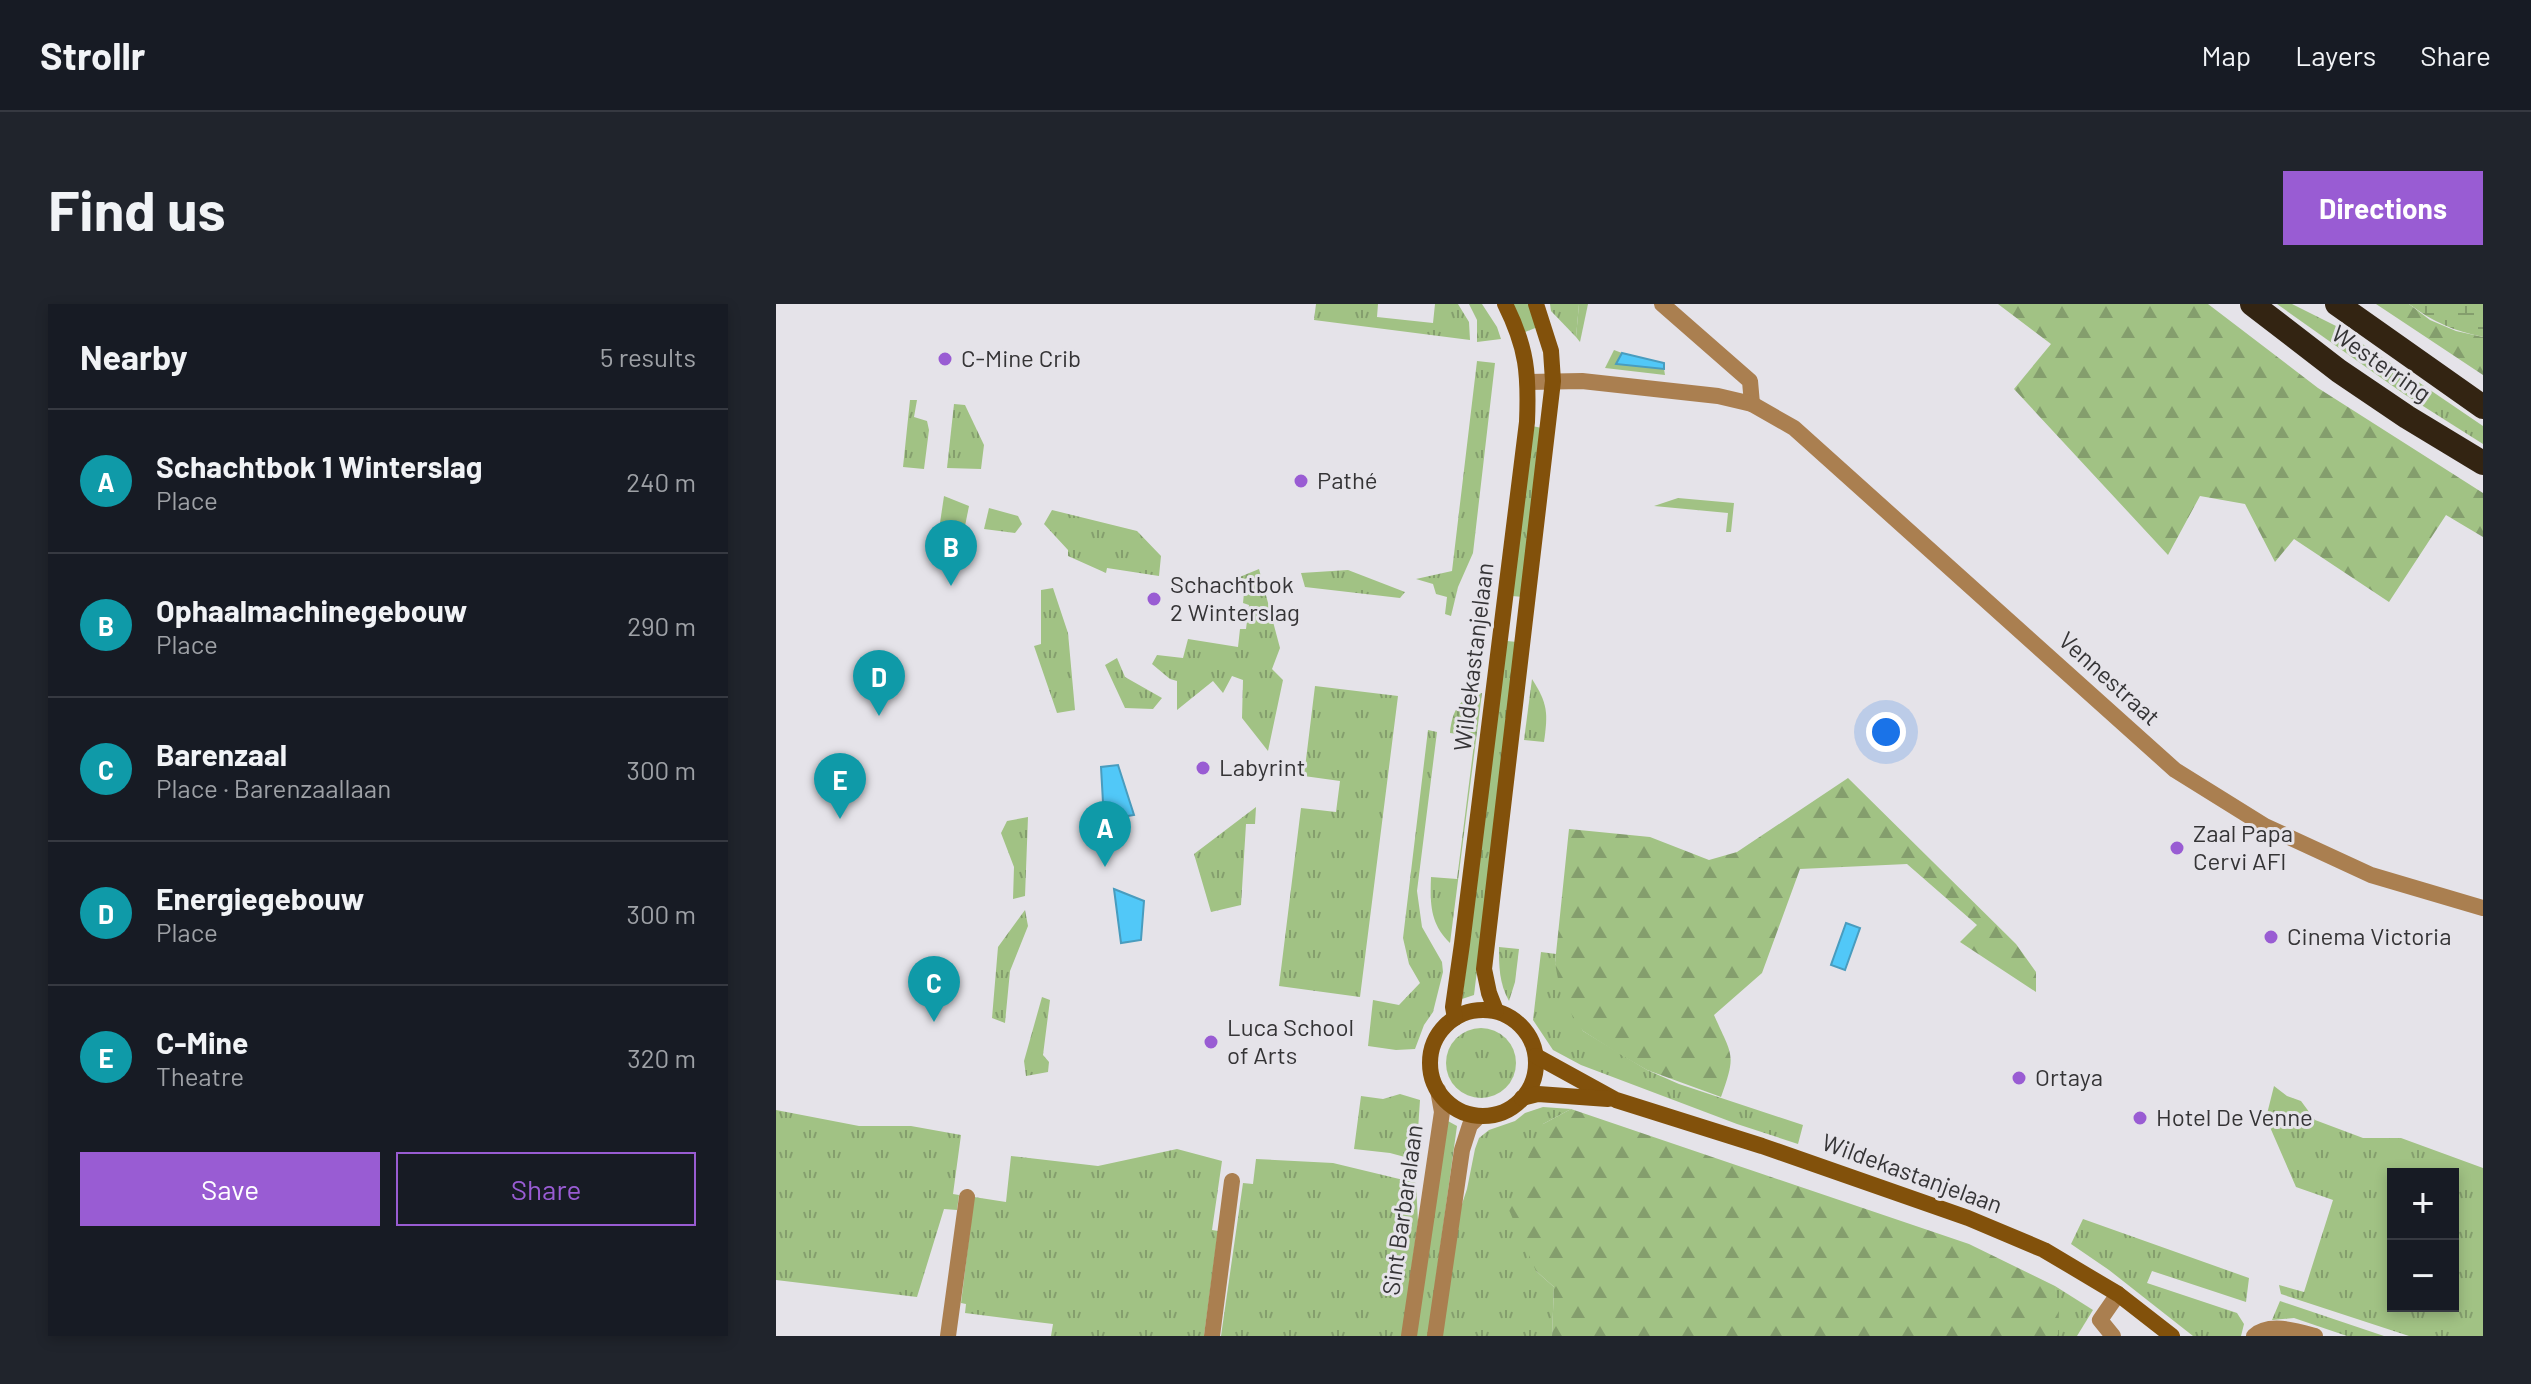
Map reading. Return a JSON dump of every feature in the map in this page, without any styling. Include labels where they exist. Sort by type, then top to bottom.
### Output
[{"type":"highway","name":"Westerring","points":[[2252,304],[2339,371],[2483,463]]},
{"type":"highway","name":"Westerring","points":[[2337,304],[2483,407]]},
{"type":"highway","points":[[2450,443],[2483,476]]},
{"type":"street","name":"Wildekastanjelaan","points":[[1455,1018],[1453,1001],[1527,422],[1528,368],[1505,304]]},
{"type":"street","name":"Wildekastanjelaan","points":[[1496,1011],[1484,969],[1553,381],[1551,351],[1536,304]]},
{"type":"street","points":[[1662,304],[1750,381],[1752,404]]},
{"type":"street","name":"Vennestraat","points":[[1528,382],[1582,381],[1718,396],[1752,404],[1794,428],[2175,770],[2265,826],[2371,875],[2483,908]]},
{"type":"street","points":[[1479,1116],[1453,1106],[1438,1090],[1431,1070],[1435,1040],[1448,1023],[1464,1013],[1496,1011],[1523,1027],[1536,1056],[1536,1066],[1532,1084],[1522,1098]]},
{"type":"street","name":"Wildekastanjelaan","points":[[1536,1056],[1616,1100],[1762,1146],[1968,1218],[2044,1250],[2118,1294],[2172,1336]]},
{"type":"street","name":"Sint Barbaralaan","points":[[1409,1336],[1442,1112],[1438,1090]]},
{"type":"street","name":"Wildekastanjelaan","points":[[1479,1116],[1494,1115],[1522,1098],[1538,1094],[1616,1100]]},
{"type":"street","name":"Sint Barbaralaan","points":[[1435,1336],[1462,1150],[1470,1125],[1479,1116]]},
{"type":"street","points":[[1212,1336],[1232,1181]]},
{"type":"street","points":[[948,1336],[967,1197]]},
{"type":"street","points":[[2113,1336],[2100,1320],[2118,1294]]},
{"type":"street","points":[[2254,1336],[2260,1331],[2291,1329],[2315,1336]]},
{"type":"green space","points":[[1316,304],[1378,304],[1377,317],[1433,323],[1435,304],[1458,304],[1469,322],[1470,340],[1314,320]]},
{"type":"green space","points":[[1469,304],[1482,304],[1501,339],[1477,342],[1477,320]]},
{"type":"green space","points":[[1513,304],[1529,304],[1538,327],[1525,332]]},
{"type":"green space","points":[[1550,304],[1579,304],[1576,337],[1551,311]]},
{"type":"green space","points":[[1579,304],[1588,304],[1580,342],[1576,337]]},
{"type":"green space","points":[[1998,304],[2208,304],[2318,388],[2483,493],[2483,537],[2446,515],[2389,602],[2294,539],[2275,562],[2245,504],[2200,496],[2168,555],[2014,389],[2051,344]]},
{"type":"green space","points":[[2277,304],[2292,304],[2336,326],[2483,426],[2483,444],[2404,394]]},
{"type":"green space","points":[[2376,304],[2409,304],[2430,320],[2456,331],[2483,337],[2483,375]]},
{"type":"green space","points":[[2409,304],[2483,304],[2483,337],[2444,325]]},
{"type":"green space","points":[[1614,350],[1622,353],[1617,364],[1664,369],[1665,375],[1605,368]]},
{"type":"green space","points":[[1477,361],[1495,363],[1473,553],[1458,587],[1451,616],[1445,614],[1447,597],[1436,594],[1433,584],[1416,579],[1452,571]]},
{"type":"green space","points":[[910,400],[917,400],[914,417],[927,421],[929,430],[924,469],[903,467]]},
{"type":"green space","points":[[954,404],[965,405],[984,445],[981,469],[947,468]]},
{"type":"green space","points":[[1532,426],[1542,428],[1523,597],[1512,596]]},
{"type":"green space","points":[[944,496],[969,506],[965,526],[940,523]]},
{"type":"green space","points":[[1678,498],[1734,503],[1731,532],[1726,532],[1728,513],[1654,506]]},
{"type":"green space","points":[[989,508],[1018,516],[1022,524],[1015,533],[984,529]]},
{"type":"green space","points":[[1052,510],[1137,531],[1161,556],[1159,576],[1107,568],[1106,573],[1068,556],[1068,550],[1044,524]]},
{"type":"green space","points":[[1259,569],[1280,648],[1272,669],[1283,680],[1268,751],[1242,718],[1243,680],[1232,676],[1223,693],[1213,681],[1177,710],[1177,681],[1152,664],[1157,655],[1183,658],[1188,639],[1238,647],[1240,629],[1246,629],[1249,605],[1243,603],[1245,583],[1230,581]]},
{"type":"green space","points":[[1348,570],[1405,592],[1400,598],[1305,587],[1301,573]]},
{"type":"green space","points":[[1053,588],[1068,633],[1075,710],[1057,713],[1034,646],[1041,644],[1041,590]]},
{"type":"green space","points":[[1507,641],[1517,642],[1474,995],[1462,999]]},
{"type":"green space","points":[[1117,658],[1125,677],[1162,698],[1153,709],[1125,708],[1105,665]]},
{"type":"green space","points":[[1532,679],[1546,709],[1544,742],[1524,740]]},
{"type":"green space","points":[[1315,686],[1398,696],[1360,997],[1279,986],[1301,808],[1336,812],[1340,781],[1304,776]]},
{"type":"green space","points":[[1482,693],[1450,943],[1435,921],[1431,877],[1457,879],[1475,736],[1450,733],[1451,725],[1462,701]]},
{"type":"green space","points":[[1428,730],[1437,732],[1417,891],[1422,927],[1442,962],[1443,972],[1433,1012],[1424,1025],[1415,1049],[1368,1046],[1373,1000],[1399,1005],[1420,983],[1409,964],[1403,938]]},
{"type":"green space","points":[[1848,778],[2016,944],[2036,972],[2036,992],[1960,942],[1977,925],[1907,864],[1800,869],[1762,973],[1714,1015],[1731,1063],[1721,1097],[1647,1070],[1583,1031],[1562,1000],[1555,963],[1569,829],[1650,837],[1709,860],[1737,852]]},
{"type":"green space","points":[[1256,807],[1255,824],[1246,824],[1241,905],[1211,912],[1194,854]]},
{"type":"green space","points":[[1028,817],[1025,896],[1013,899],[1014,867],[1001,833],[1007,821]]},
{"type":"green space","points":[[1025,910],[1028,926],[1010,971],[1005,1023],[992,1018],[998,947]]},
{"type":"green space","points":[[1499,947],[1519,949],[1509,1001],[1501,981]]},
{"type":"green space","points":[[1541,952],[1556,954],[1555,963],[1583,1031],[1647,1070],[1679,1084],[1803,1125],[1798,1144],[1581,1065],[1553,1050],[1533,1020]]},
{"type":"green space","points":[[1042,997],[1050,1000],[1043,1055],[1049,1062],[1048,1072],[1026,1076],[1024,1061]]},
{"type":"green space","points":[[1488,1028],[1510,1043],[1516,1063],[1514,1077],[1506,1088],[1495,1096],[1474,1098],[1456,1088],[1448,1077],[1446,1056],[1456,1038],[1467,1030]]},
{"type":"green space","points":[[2274,1086],[2287,1096],[2301,1101],[2315,1120],[2363,1138],[2401,1138],[2483,1168],[2483,1336],[2409,1336],[2281,1294],[2279,1285],[2304,1292],[2333,1200],[2296,1187],[2266,1118]]},
{"type":"green space","points":[[1400,1094],[1420,1100],[1416,1160],[1354,1149],[1361,1096],[1383,1099]]},
{"type":"green space","points":[[1543,1107],[1571,1109],[1543,1124],[1536,1271],[1554,1287],[1552,1336],[1440,1336],[1454,1228],[1479,1138],[1489,1130]]},
{"type":"green space","points":[[1571,1109],[1969,1244],[2055,1286],[2059,1311],[2058,1334],[1552,1336],[1554,1287],[1536,1271],[1509,1210],[1543,1124]]},
{"type":"green space","points":[[776,1110],[859,1126],[911,1126],[961,1135],[953,1194],[959,1195],[957,1210],[944,1209],[917,1297],[776,1280]]},
{"type":"green space","points":[[1446,1120],[1457,1126],[1428,1336],[1416,1336]]},
{"type":"green space","points":[[1177,1149],[1222,1161],[1212,1230],[1218,1231],[1204,1336],[1051,1336],[1053,1324],[965,1313],[966,1304],[961,1303],[974,1197],[1006,1202],[1011,1156],[1098,1166]]},
{"type":"green space","points":[[1256,1159],[1333,1163],[1416,1183],[1418,1222],[1402,1336],[1221,1336],[1243,1183],[1253,1184]]},
{"type":"green space","points":[[2083,1219],[2249,1278],[2246,1302],[2152,1271],[2147,1283],[2237,1313],[2244,1324],[2241,1336],[2193,1336],[2071,1244]]},
{"type":"green space","points":[[2055,1286],[2093,1310],[2077,1336],[2057,1336]]},
{"type":"green space","points":[[2280,1301],[2384,1336],[2347,1336],[2294,1318],[2272,1320]]},
{"type":"water","points":[[1622,353],[1664,363],[1664,369],[1616,364]]},
{"type":"water","points":[[1118,765],[1134,815],[1104,820],[1101,767]]},
{"type":"water","points":[[1114,889],[1144,901],[1141,940],[1121,943]]},
{"type":"water","points":[[1846,923],[1860,928],[1845,970],[1831,965]]},
{"type":"place","name":"C-Mine Crib","points":[[945,359]]},
{"type":"place","name":"Pathé","points":[[1301,481]]},
{"type":"place","name":"Ophaalmachinegebouw","points":[[951,586]]},
{"type":"place","name":"Schachtbok 2 Winterslag","points":[[1154,599]]},
{"type":"place","name":"Energiegebouw","points":[[879,716]]},
{"type":"place","name":"Labyrint","points":[[1203,768]]},
{"type":"place","name":"C-Mine","points":[[840,819]]},
{"type":"place","name":"Zaal Papa Cervi AFI","points":[[2177,848]]},
{"type":"place","name":"Schachtbok 1 Winterslag","points":[[1105,867]]},
{"type":"place","name":"Cinema Victoria","points":[[2271,937]]},
{"type":"place","name":"Barenzaal","points":[[934,1022]]},
{"type":"place","name":"Luca School of Arts","points":[[1211,1042]]},
{"type":"place","name":"Ortaya","points":[[2019,1078]]},
{"type":"place","name":"Hotel De Venne","points":[[2140,1118]]}]
